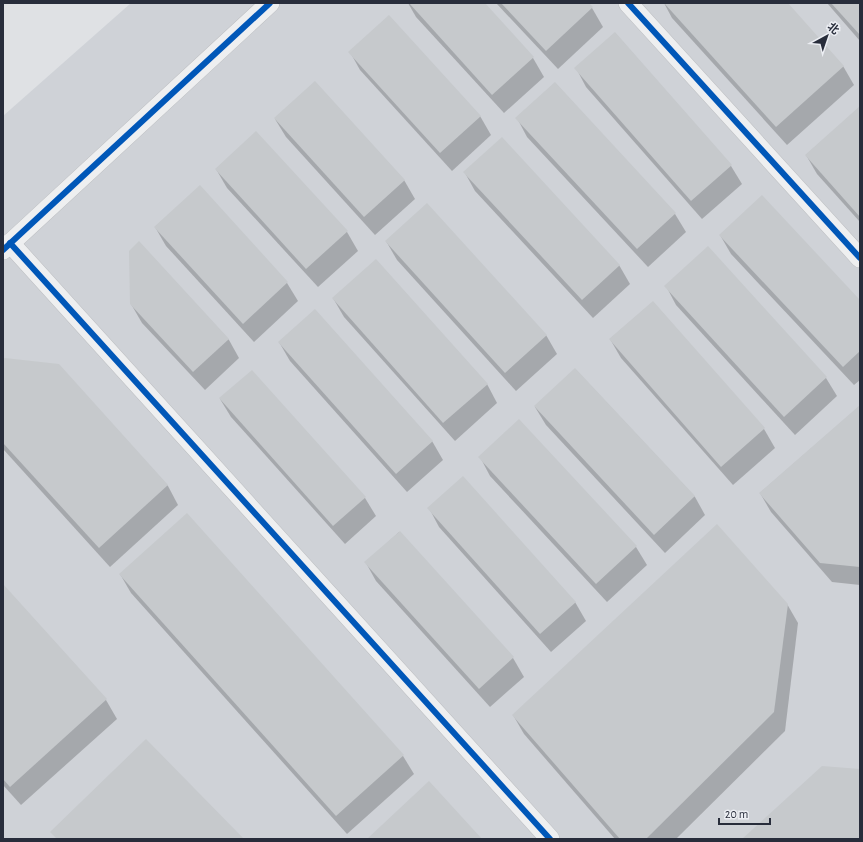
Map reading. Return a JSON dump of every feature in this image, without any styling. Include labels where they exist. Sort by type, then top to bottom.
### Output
[{"type":"street","points":[[270,3],[6,247],[550,839]]},
{"type":"street","points":[[628,3],[860,258]]},
{"type":"shaded area","points":[[131,3],[860,3],[860,839],[3,839],[3,116]]},
{"type":"building","points":[[409,3],[485,3],[534,57],[492,95]]},
{"type":"building","points":[[501,3],[589,3],[593,7],[546,51]]},
{"type":"building","points":[[664,3],[788,3],[844,66],[776,127]]},
{"type":"building","points":[[831,3],[860,3],[860,35]]},
{"type":"building","points":[[389,15],[481,116],[440,153],[348,52]]},
{"type":"building","points":[[615,32],[732,165],[691,201],[574,68]]},
{"type":"building","points":[[315,81],[405,180],[364,217],[274,118]]},
{"type":"building","points":[[555,82],[676,213],[637,249],[515,118]]},
{"type":"building","points":[[860,106],[860,217],[805,155]]},
{"type":"building","points":[[256,131],[348,231],[306,269],[215,169]]},
{"type":"building","points":[[502,137],[620,265],[582,300],[463,172]]},
{"type":"building","points":[[200,185],[288,282],[243,324],[154,227]]},
{"type":"building","points":[[762,195],[860,300],[860,351],[843,367],[719,235]]},
{"type":"building","points":[[427,203],[547,335],[505,373],[385,241]]},
{"type":"building","points":[[139,241],[229,339],[193,372],[130,304],[129,251]]},
{"type":"building","points":[[708,246],[827,377],[784,417],[664,286]]},
{"type":"building","points":[[376,259],[488,384],[443,423],[332,298]]},
{"type":"building","points":[[653,301],[765,428],[721,467],[609,339]]},
{"type":"building","points":[[315,309],[433,441],[396,474],[278,342]]},
{"type":"building","points":[[3,359],[59,364],[168,485],[99,548],[3,443]]},
{"type":"building","points":[[575,368],[695,496],[654,535],[534,406]]},
{"type":"building","points":[[252,370],[366,497],[333,526],[219,398]]},
{"type":"building","points":[[860,405],[860,567],[820,563],[759,493]]},
{"type":"building","points":[[519,419],[637,546],[596,584],[478,457]]},
{"type":"building","points":[[463,476],[576,602],[540,634],[427,508]]},
{"type":"building","points":[[187,513],[404,755],[336,816],[119,574]]},
{"type":"building","points":[[717,524],[788,604],[774,712],[646,839],[620,839],[512,715]]},
{"type":"building","points":[[400,531],[514,657],[479,689],[364,562]]},
{"type":"building","points":[[3,584],[107,699],[10,787],[3,779]]},
{"type":"building","points":[[146,739],[244,839],[57,839],[50,832]]},
{"type":"building","points":[[822,766],[860,769],[860,839],[742,839]]},
{"type":"building","points":[[429,781],[482,839],[367,839]]},
{"type":"cycle path","points":[[3,250],[270,3]]},
{"type":"cycle path","points":[[628,3],[860,258]]},
{"type":"cycle path","points":[[10,243],[550,839]]}]
